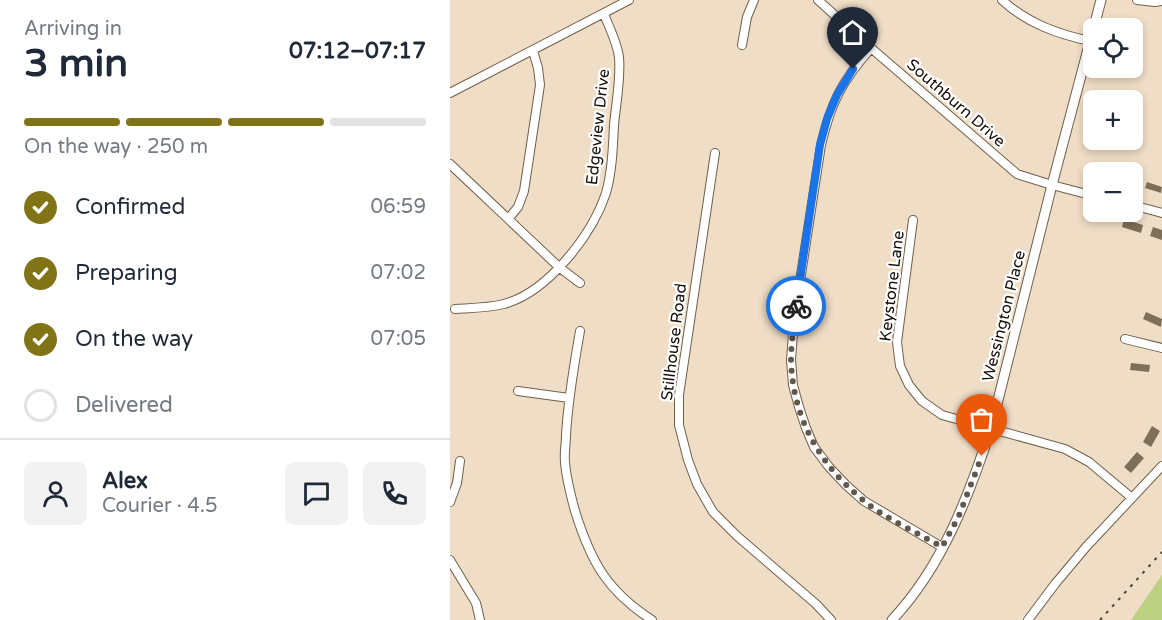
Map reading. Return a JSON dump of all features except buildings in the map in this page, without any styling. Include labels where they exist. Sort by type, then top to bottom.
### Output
[{"type":"street","points":[[450,93],[629,0]]},
{"type":"street","points":[[742,45],[747,17],[754,0]]},
{"type":"street","name":"Southburn Drive","points":[[818,0],[1017,174],[1083,193]]},
{"type":"street","points":[[1002,0],[1027,19],[1066,36],[1083,40]]},
{"type":"street","name":"Wessington Place","points":[[1096,18],[1101,0]]},
{"type":"street","points":[[1137,0],[1162,1]]},
{"type":"street","name":"Edgeview Drive","points":[[454,309],[482,308],[506,303],[526,295],[560,268],[586,234],[596,216],[606,192],[611,167],[619,76],[619,55],[604,14]]},
{"type":"street","points":[[871,48],[853,69],[837,95],[820,145],[794,320],[791,360],[793,385],[814,447],[829,466],[864,501],[942,547]]},
{"type":"street","points":[[509,218],[518,207],[524,191],[540,85],[533,51]]},
{"type":"street","name":"Wessington Place","points":[[892,620],[904,607],[927,573],[958,518],[970,489],[991,428],[1083,68]]},
{"type":"street","name":"Stillhouse Road","points":[[715,153],[679,395],[680,425],[687,460],[696,484],[713,512],[831,620]]},
{"type":"street","points":[[450,164],[560,268],[580,283]]},
{"type":"street","points":[[1143,208],[1162,213]]},
{"type":"street","name":"Keystone Lane","points":[[914,220],[897,342],[900,366],[909,385],[922,402],[942,415],[963,422],[1065,449],[1089,462],[1132,498]]},
{"type":"street","points":[[580,331],[569,398],[565,462],[571,496],[583,535],[596,564],[617,593],[652,620]]},
{"type":"street","points":[[1125,339],[1162,348]]},
{"type":"street","points":[[518,391],[569,398]]},
{"type":"street","points":[[450,502],[457,483],[460,461]]},
{"type":"street","points":[[1028,620],[1071,565],[1162,466]]},
{"type":"street","points":[[450,560],[476,603],[480,620]]},
{"type":"green space","points":[[1162,575],[1162,620],[1131,620]]},
{"type":"railway","points":[[1100,620],[1162,552]]},
{"type":"way so far","points":[[796,306],[791,360],[793,385],[806,428],[814,447],[829,466],[864,501],[942,547],[958,518],[982,456]]},
{"type":"route","points":[[796,306],[820,145],[837,95],[853,69]]}]
